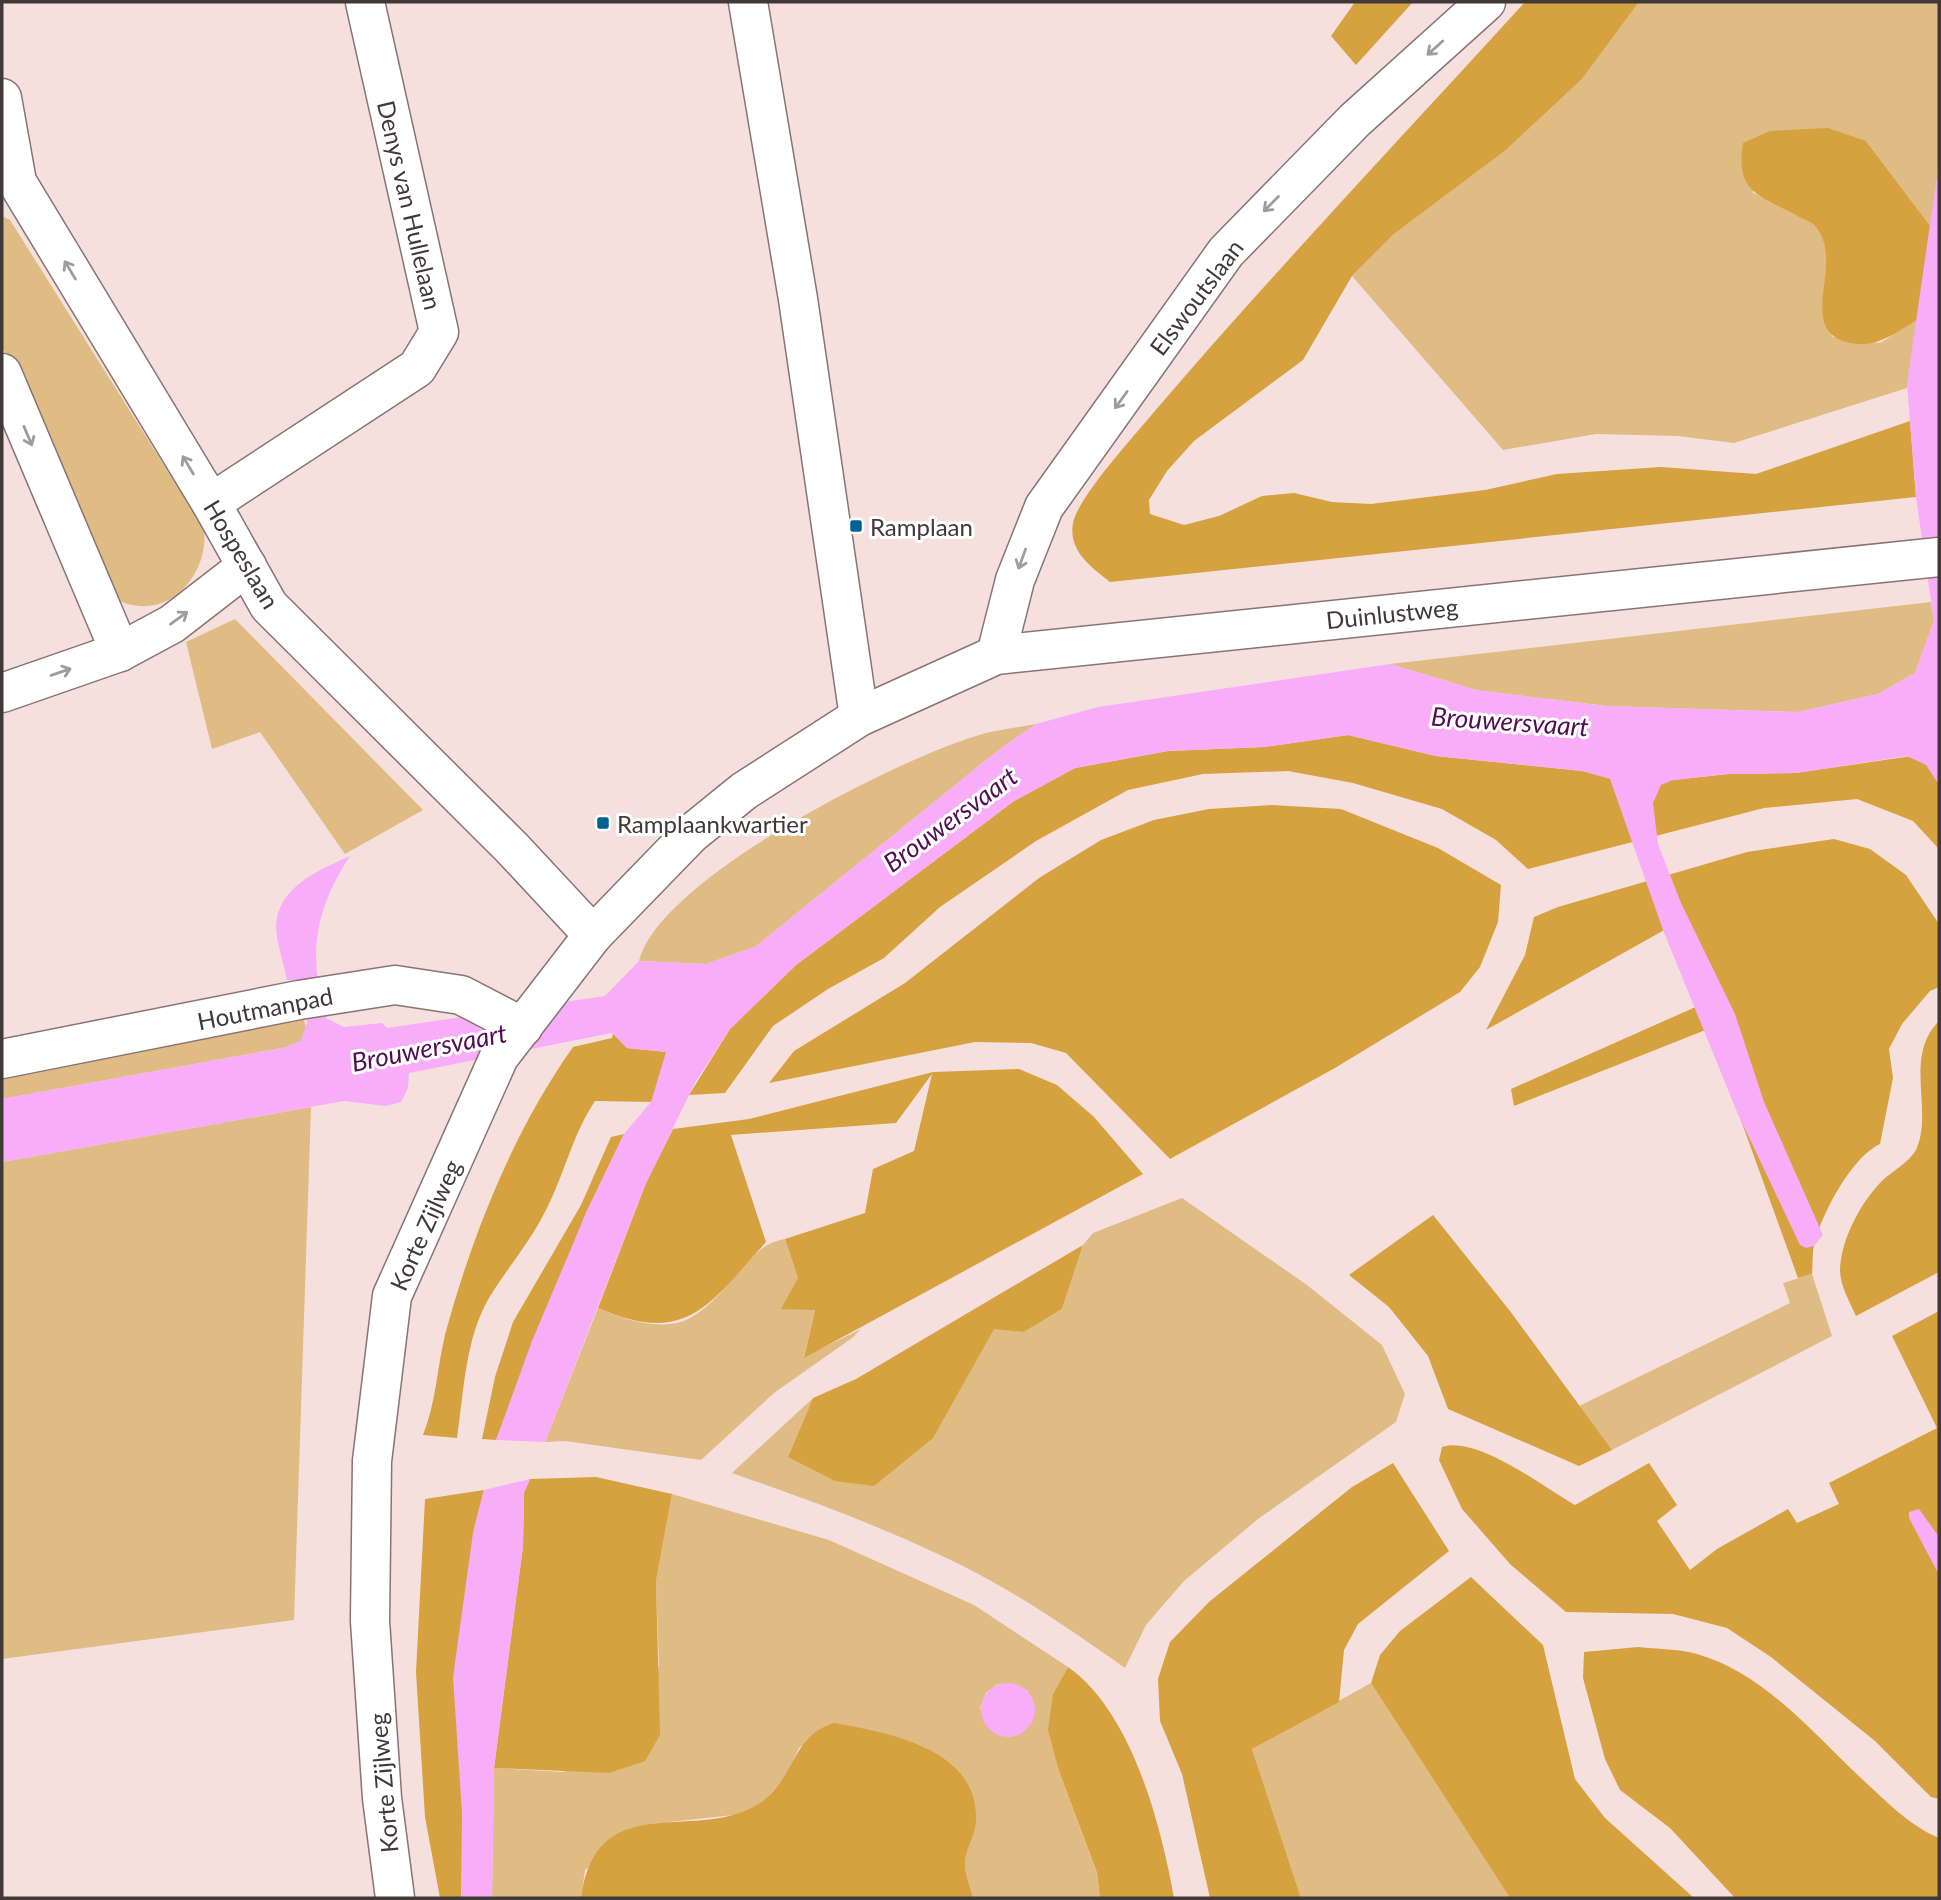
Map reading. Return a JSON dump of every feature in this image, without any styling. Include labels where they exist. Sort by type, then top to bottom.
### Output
[{"type":"street","name":"Denys van Hullelaan","points":[[211,503],[417,368],[439,332],[365,2]]},
{"type":"street","points":[[748,2],[798,299],[859,718]]},
{"type":"street","name":"Elswoutslaan","points":[[996,655],[1015,580],[1044,507],[1226,252],[1355,120],[1486,2]]},
{"type":"street","name":"Hospeslaan","points":[[2,98],[9,183],[211,503],[269,606],[512,848],[593,935]]},
{"type":"street","points":[[2,373],[120,652]]},
{"type":"street","name":"Duinlustweg","points":[[859,718],[996,655],[1922,559]]},
{"type":"street","points":[[2,693],[120,652],[172,624],[247,566]]},
{"type":"street","name":"Korte Zijlweg","points":[[395,1898],[382,1798],[370,1621],[372,1461],[392,1296],[519,1013],[691,834],[744,791],[859,718]]},
{"type":"street","name":"Houtmanpad","points":[[2,1059],[314,998],[395,985],[461,995],[519,1013]]},
{"type":"shaded area","points":[[1355,2],[1413,2],[1356,65],[1331,36]]},
{"type":"shaded area","points":[[1525,2],[1639,2],[1582,79],[1506,150],[1394,234],[1352,276],[1303,360],[1194,441],[1167,471],[1149,500],[1150,514],[1184,525],[1219,516],[1262,496],[1294,493],[1332,502],[1371,504],[1485,490],[1557,474],[1661,467],[1756,474],[1910,421],[1916,497],[1110,582],[1082,557],[1074,542],[1073,523],[1085,498],[1121,450],[1245,308]]},
{"type":"shaded area","points":[[1639,2],[1939,2],[1939,162],[1931,227],[1866,141],[1752,192],[1802,216],[1814,225],[1822,236],[1827,263],[1824,307],[1826,322],[1833,337],[1880,343],[1917,320],[1907,388],[1734,443],[1678,436],[1596,434],[1503,450],[1352,276],[1394,234],[1506,150],[1582,79]]},
{"type":"shaded area","points":[[1828,128],[1866,141],[1931,227],[1917,320],[1891,336],[1873,343],[1854,344],[1830,333],[1822,306],[1826,272],[1823,239],[1814,225],[1752,190],[1743,172],[1743,143],[1770,131]]},
{"type":"shaded area","points":[[2,216],[10,220],[204,529],[201,559],[195,573],[176,595],[163,602],[148,606],[132,605],[111,597],[2,346]]},
{"type":"shaded area","points":[[1931,602],[1934,621],[1915,673],[1878,694],[1798,712],[1606,706],[1476,690],[1390,664]]},
{"type":"shaded area","points":[[235,619],[423,810],[345,854],[260,732],[212,749],[186,642]]},
{"type":"shaded area","points":[[1036,724],[996,752],[755,947],[706,964],[639,961],[656,929],[689,895],[733,860],[784,827],[838,797],[937,750],[996,731]]},
{"type":"shaded area","points":[[1348,735],[1436,756],[1582,771],[1605,776],[1673,780],[1728,774],[1796,773],[1939,752],[1939,849],[1913,821],[1857,799],[1764,808],[1528,869],[1496,840],[1442,809],[1353,783],[1288,771],[1203,774],[1128,790],[1036,841],[940,907],[884,958],[828,989],[773,1026],[725,1093],[689,1095],[730,1029],[796,965],[1014,801],[1075,768],[1168,751],[1264,747]]},
{"type":"shaded area","points":[[1272,805],[1341,809],[1438,848],[1501,885],[1498,922],[1480,967],[1460,992],[1335,1068],[1170,1159],[1066,1053],[1031,1043],[975,1042],[769,1083],[794,1051],[905,983],[1039,878],[1101,840],[1154,820],[1209,809]]},
{"type":"shaded area","points":[[1834,839],[1870,849],[1906,875],[1939,924],[1939,987],[1930,991],[1902,1024],[1889,1049],[1893,1078],[1880,1144],[1860,1160],[1840,1186],[1815,1241],[1812,1274],[1798,1278],[1708,1029],[1514,1106],[1511,1089],[1700,1005],[1675,924],[1486,1030],[1525,955],[1534,917],[1558,907],[1747,852]]},
{"type":"shaded area","points":[[302,1009],[306,1029],[301,1041],[287,1047],[2,1099],[2,1057]]},
{"type":"shaded area","points":[[1939,1021],[1939,1272],[1856,1316],[1840,1276],[1844,1246],[1860,1209],[1868,1198],[1884,1179],[1906,1162],[1916,1150],[1921,1135],[1923,1051],[1928,1035]]},
{"type":"shaded area","points":[[613,1033],[627,1048],[667,1052],[652,1102],[595,1101],[541,1220],[481,1314],[470,1348],[457,1438],[423,1435],[431,1411],[445,1335],[456,1297],[482,1222],[513,1149],[551,1080],[573,1047],[612,1038]]},
{"type":"shaded area","points":[[1019,1069],[1057,1085],[1094,1117],[1143,1174],[804,1358],[815,1310],[781,1309],[798,1278],[785,1239],[865,1213],[873,1169],[914,1151],[932,1074],[896,1123],[731,1135],[766,1242],[712,1300],[694,1313],[676,1321],[654,1323],[628,1319],[598,1308],[646,1183],[673,1129],[749,1119],[933,1072]]},
{"type":"shaded area","points":[[311,1107],[294,1620],[2,1659],[2,1162]]},
{"type":"shaded area","points":[[624,1134],[586,1213],[496,1440],[482,1439],[495,1377],[513,1322],[581,1205],[611,1137]]},
{"type":"shaded area","points":[[1182,1198],[1307,1285],[1382,1345],[1405,1394],[1396,1422],[1258,1519],[1184,1581],[1146,1625],[1125,1668],[1065,1626],[959,1564],[818,1504],[732,1473],[813,1398],[788,1457],[977,1357],[994,1328],[1024,1332],[1062,1309],[1083,1245],[1093,1233]]},
{"type":"shaded area","points":[[1433,1215],[1510,1311],[1612,1450],[1579,1466],[1448,1409],[1428,1356],[1389,1307],[1349,1275]]},
{"type":"shaded area","points":[[785,1239],[798,1278],[815,1309],[804,1357],[861,1329],[852,1338],[774,1393],[701,1460],[565,1441],[545,1442],[598,1308],[645,1323],[681,1322],[706,1307],[761,1249]]},
{"type":"shaded area","points":[[1083,1245],[1062,1309],[1024,1332],[994,1329],[933,1438],[874,1486],[835,1481],[788,1457],[813,1398],[856,1379]]},
{"type":"shaded area","points":[[1812,1274],[1832,1336],[1612,1450],[1579,1406],[1790,1303],[1783,1283]]},
{"type":"shaded area","points":[[1939,1311],[1939,1799],[1931,1797],[1875,1741],[1771,1657],[1727,1628],[1673,1614],[1566,1612],[1510,1564],[1462,1509],[1439,1460],[1442,1447],[1456,1445],[1473,1448],[1510,1465],[1575,1505],[1649,1463],[1677,1505],[1657,1521],[1690,1570],[1717,1549],[1788,1509],[1797,1523],[1839,1504],[1829,1483],[1937,1428],[1892,1336]]},
{"type":"shaded area","points":[[1393,1463],[1449,1551],[1358,1624],[1344,1650],[1339,1702],[1252,1749],[1301,1898],[1210,1898],[1182,1774],[1160,1721],[1158,1679],[1170,1642],[1209,1602],[1352,1487]]},
{"type":"shaded area","points":[[596,1477],[672,1494],[656,1581],[660,1735],[645,1761],[609,1773],[494,1768],[523,1546],[524,1492],[530,1479]]},
{"type":"shaded area","points":[[484,1490],[473,1533],[461,1898],[440,1898],[425,1817],[416,1672],[425,1499]]},
{"type":"shaded area","points":[[672,1494],[829,1540],[974,1605],[1068,1667],[1053,1694],[1059,1771],[1097,1874],[1100,1898],[973,1898],[965,1862],[974,1818],[974,1804],[967,1784],[955,1767],[918,1744],[874,1731],[834,1724],[799,1748],[785,1778],[766,1799],[743,1814],[650,1824],[585,1870],[581,1898],[492,1898],[494,1768],[564,1772],[659,1666],[656,1581]],"holes":[[[998,1684],[1027,1690],[1033,1706],[1032,1719],[1024,1730],[1009,1737],[980,1708],[986,1693]]]},
{"type":"shaded area","points":[[1471,1577],[1543,1645],[1575,1779],[1605,1818],[1694,1898],[1510,1898],[1371,1683],[1380,1655],[1400,1631]]},
{"type":"shaded area","points":[[1638,1647],[1690,1652],[1721,1663],[1744,1675],[1787,1707],[1908,1820],[1939,1838],[1939,1898],[1735,1898],[1670,1828],[1620,1790],[1605,1759],[1583,1678],[1584,1652]]},
{"type":"shaded area","points":[[1068,1667],[1090,1687],[1110,1712],[1126,1741],[1152,1805],[1174,1898],[1100,1898],[1097,1873],[1059,1771],[1048,1730],[1053,1694]]},
{"type":"shaded area","points":[[1371,1683],[1510,1898],[1301,1898],[1252,1749]]},
{"type":"shaded area","points":[[834,1723],[879,1732],[926,1748],[946,1760],[962,1775],[973,1795],[976,1820],[965,1862],[973,1898],[581,1898],[591,1862],[607,1840],[629,1829],[739,1813],[764,1800],[782,1780],[810,1737]]},
{"type":"water","name":"Brouwersvaart","points":[[1939,162],[1939,785],[1926,765],[1907,756],[1796,773],[1728,774],[1673,780],[1661,785],[1653,803],[1658,844],[1681,903],[1735,1014],[1764,1102],[1823,1235],[1814,1246],[1806,1248],[1800,1245],[1737,1112],[1663,930],[1610,779],[1582,771],[1436,756],[1348,735],[1264,747],[1168,751],[1075,768],[1014,801],[796,965],[730,1029],[696,1081],[646,1183],[545,1442],[496,1440],[532,1341],[586,1213],[624,1134],[651,1102],[666,1052],[627,1048],[612,1033],[409,1073],[408,1088],[401,1102],[386,1106],[344,1101],[2,1162],[2,1099],[287,1047],[301,1041],[311,1009],[300,981],[287,980],[276,932],[278,912],[301,882],[350,856],[338,876],[322,915],[316,954],[320,995],[326,1018],[344,1027],[382,1023],[387,1028],[605,996],[639,961],[706,964],[755,947],[996,752],[1036,724],[1098,707],[1390,664],[1476,690],[1606,706],[1798,712],[1878,694],[1915,673],[1934,621],[1916,497],[1907,384]]},
{"type":"water","points":[[530,1479],[524,1493],[523,1546],[494,1768],[492,1898],[461,1898],[462,1813],[453,1677],[473,1533],[484,1490]]},
{"type":"water","points":[[1919,1509],[1939,1537],[1939,1575],[1909,1518],[1909,1512]]},
{"type":"water","points":[[1008,1683],[1027,1691],[1035,1710],[1027,1729],[1008,1737],[989,1729],[981,1710],[989,1691]]},
{"type":"place","name":"Ramplaan","points":[[856,526]]},
{"type":"place","name":"Ramplaankwartier","points":[[603,823]]}]
